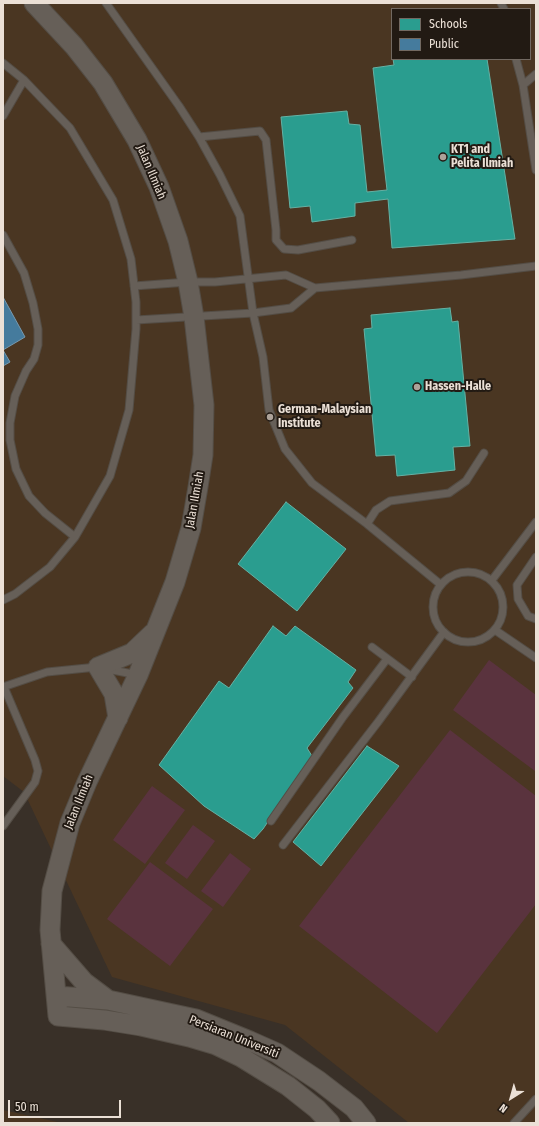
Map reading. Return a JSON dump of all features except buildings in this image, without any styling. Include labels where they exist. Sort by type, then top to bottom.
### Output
[{"type":"street","name":"Jalan Ilmiah","points":[[34,3],[74,46],[103,83],[138,140],[159,187],[178,241],[188,282],[194,317],[204,405],[203,455],[191,528],[175,582],[138,675],[87,782],[66,833],[52,891],[50,930],[58,1016]]},
{"type":"street","points":[[118,718],[114,694],[98,667],[132,652],[157,629]]},
{"type":"street","points":[[51,944],[84,982],[108,1000]]},
{"type":"street","name":"Persiaran Universiti","points":[[57,996],[108,1000],[196,1019],[250,1041],[277,1053],[338,1095],[354,1108],[366,1123]]},
{"type":"street","name":"Persiaran Universiti","points":[[58,1016],[104,1020],[140,1026],[189,1037],[216,1045],[241,1057],[288,1086],[330,1123]]},
{"type":"lane","points":[[106,3],[175,99],[199,137],[240,216],[253,314],[263,357],[269,410],[285,449],[312,483],[366,524],[440,584]]},
{"type":"lane","points":[[516,60],[523,85],[536,170]]},
{"type":"lane","points":[[3,63],[24,80],[70,128],[113,200],[131,259],[136,302],[136,329],[129,410],[110,476],[75,537],[50,567],[15,594],[3,600]]},
{"type":"lane","points":[[523,85],[536,74]]},
{"type":"lane","points":[[3,116],[24,80]]},
{"type":"lane","points":[[199,137],[260,131],[266,140],[276,240],[284,249],[298,250],[352,240]]},
{"type":"lane","points":[[3,235],[24,274],[33,303],[38,329],[38,345],[34,359],[26,371],[14,396],[10,423],[10,440],[16,469],[29,496],[45,513],[75,537]]},
{"type":"lane","points":[[134,286],[188,282],[215,282],[286,275],[315,288],[461,275],[536,266]]},
{"type":"lane","points":[[136,320],[253,314],[291,308],[315,288]]},
{"type":"lane","points":[[366,524],[376,510],[390,501],[450,493],[466,481],[484,453]]},
{"type":"lane","points":[[492,580],[536,522]]},
{"type":"lane","points":[[536,557],[517,585],[518,599],[528,616],[536,619]]},
{"type":"lane","points":[[471,571],[482,574],[492,580],[499,589],[503,599],[504,610],[501,620],[495,630],[487,637],[476,641],[464,642],[453,638],[444,632],[436,621],[433,608],[434,596],[440,584],[449,577],[460,572],[471,571]]},
{"type":"lane","points":[[495,630],[536,658]]},
{"type":"lane","points":[[283,845],[412,677],[444,632]]},
{"type":"lane","points":[[372,647],[412,677]]},
{"type":"lane","points":[[271,821],[343,717],[387,659]]},
{"type":"lane","points":[[3,826],[35,782],[38,771],[35,760],[3,687],[47,672],[89,667],[98,667],[138,675]]},
{"type":"lane","points":[[514,1123],[536,1098]]},
{"type":"shaded area","name":"German-Malaysian Institute","points":[[3,3],[536,3],[536,1123],[409,1123],[285,1025],[112,977],[24,792],[3,776]]},
{"type":"shaded area","points":[[489,660],[536,695],[535,771],[453,710]]},
{"type":"shaded area","points":[[450,730],[536,796],[536,904],[437,1033],[299,926]]},
{"type":"shaded area","points":[[152,786],[185,810],[145,864],[113,840]]},
{"type":"shaded area","points":[[193,825],[215,841],[187,879],[165,863]]},
{"type":"shaded area","points":[[230,853],[251,869],[223,907],[201,891]]},
{"type":"shaded area","points":[[150,862],[213,909],[170,966],[107,919]]},
{"type":"shaded area","points":[[3,1110],[62,1123],[3,1123]]},
{"type":"place","name":"KT1 and Pelita Ilmiah","points":[[443,157]]},
{"type":"place","name":"Hassen-Halle","points":[[417,387]]},
{"type":"place","name":"German-Malaysian Institute","points":[[270,417]]}]
